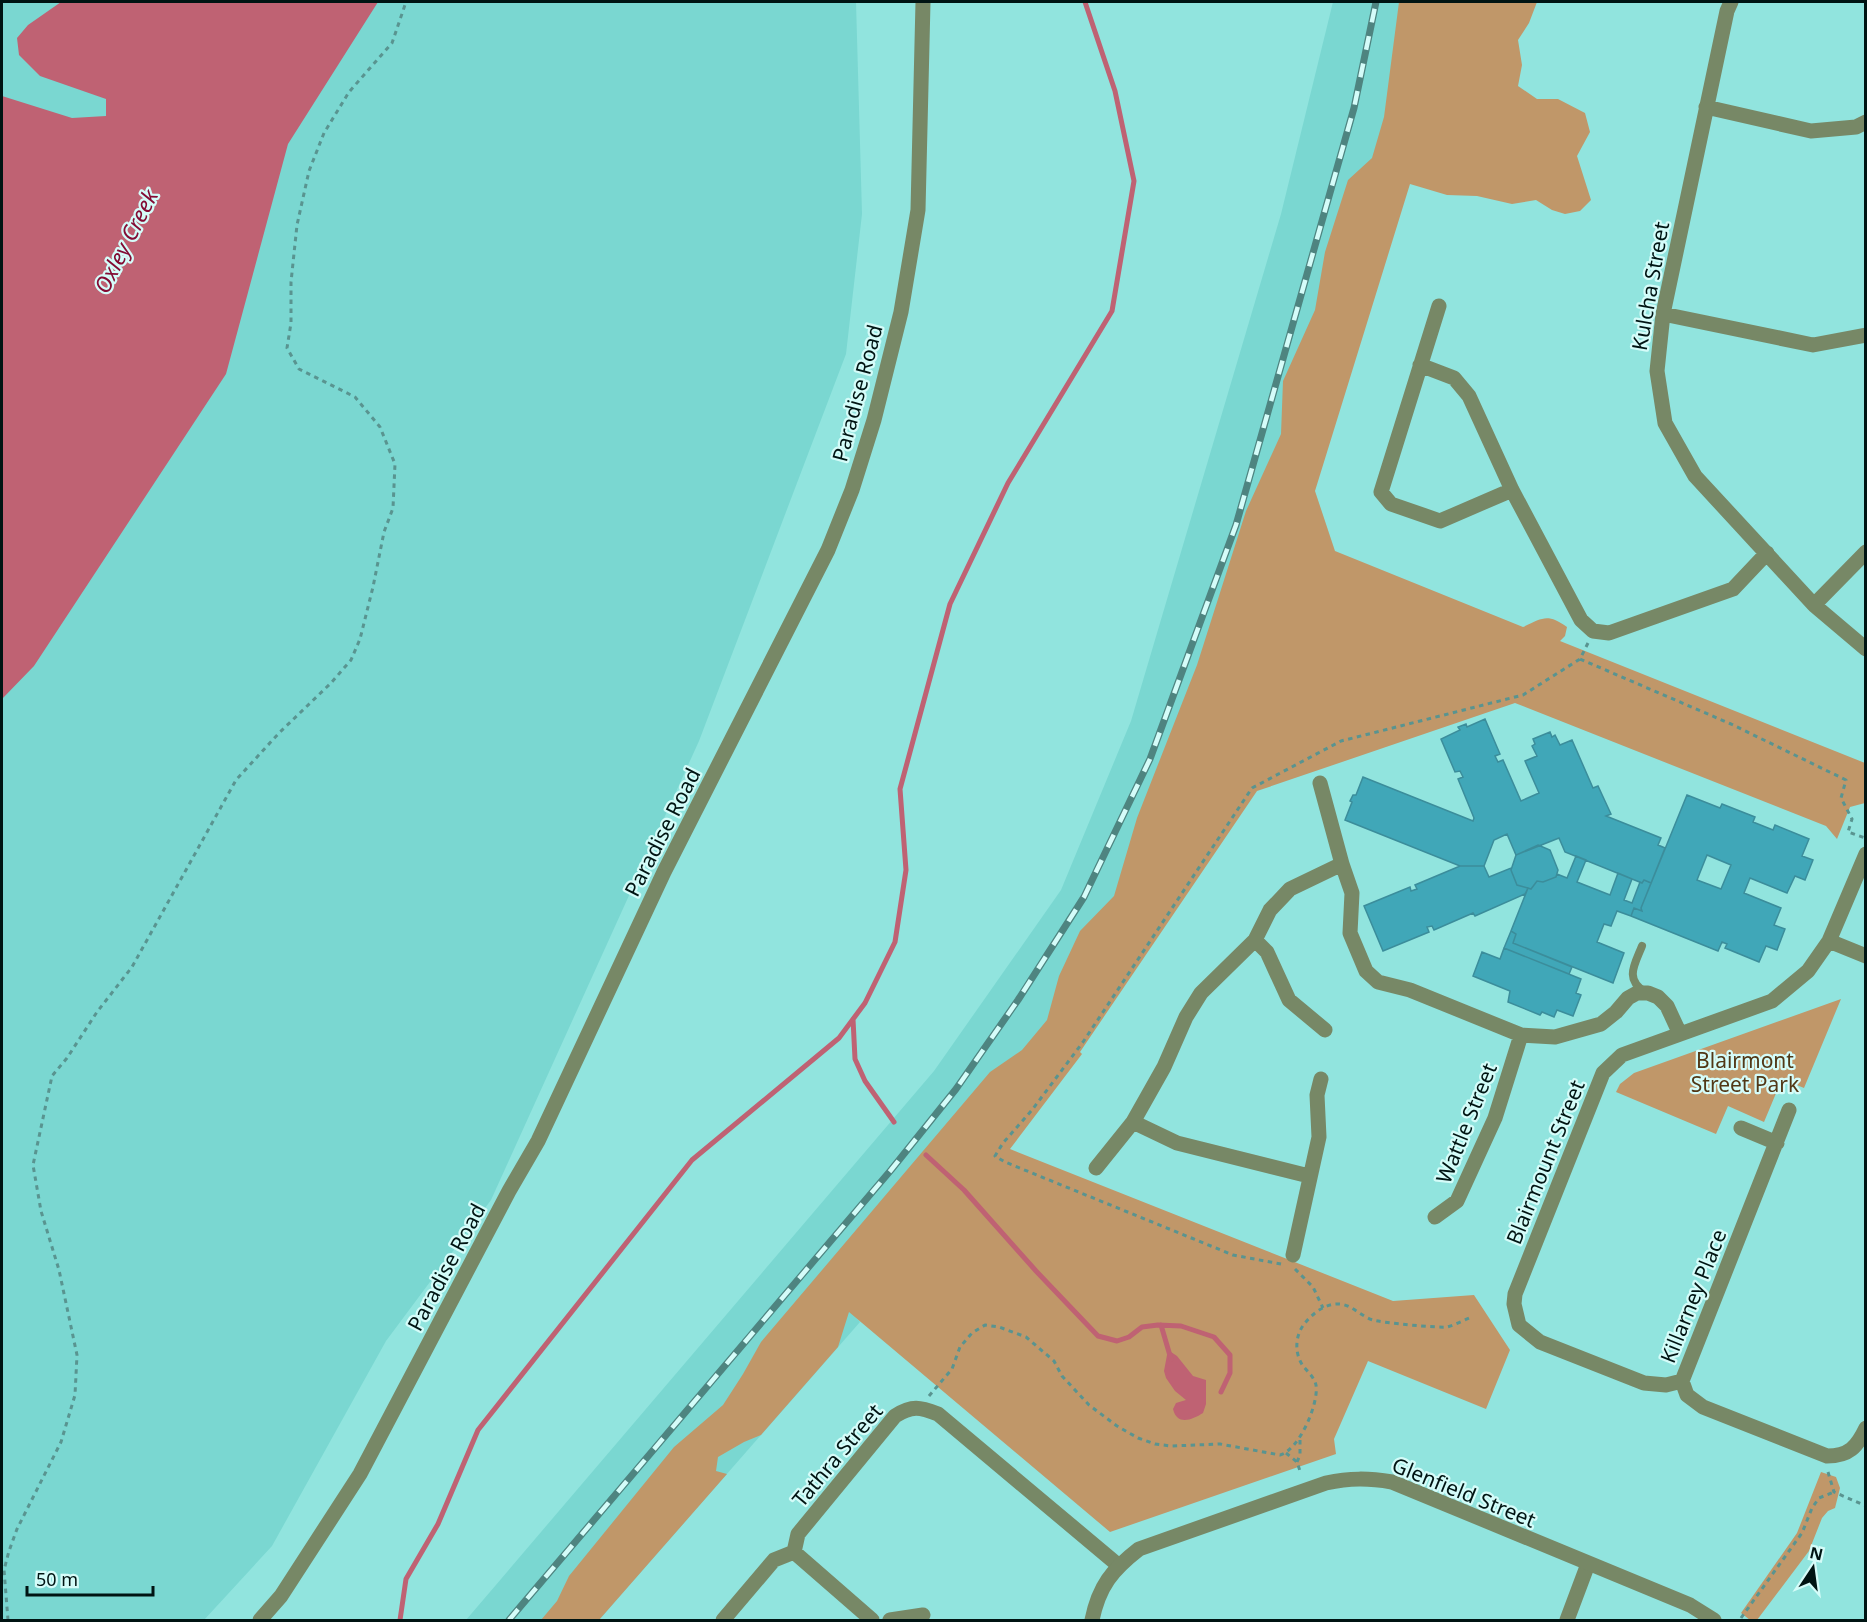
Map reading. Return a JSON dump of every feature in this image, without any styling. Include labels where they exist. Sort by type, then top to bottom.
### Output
[{"type":"street","name":"Paradise Road","points":[[260,1620],[281,1596],[360,1474],[509,1191],[538,1141],[664,872],[828,550],[852,490],[874,420],[901,312],[918,210],[923,2]]},
{"type":"street","name":"Kulcha Street","points":[[1731,2],[1706,106],[1663,314],[1657,371],[1665,423],[1695,476],[1814,605],[1866,650]]},
{"type":"street","points":[[1706,106],[1811,131],[1856,128],[1866,122]]},
{"type":"street","points":[[1439,306],[1381,492],[1390,504],[1440,521],[1512,490]]},
{"type":"street","points":[[1663,314],[1813,345],[1866,335]]},
{"type":"street","points":[[1420,365],[1454,378],[1469,396],[1512,490],[1543,550],[1563,583],[1581,620],[1593,631],[1609,633],[1733,589],[1767,554]]},
{"type":"street","points":[[1814,605],[1866,552]]},
{"type":"street","points":[[1320,783],[1352,893],[1350,933],[1366,971],[1378,982],[1410,990],[1521,1035],[1555,1037],[1601,1024],[1628,998],[1637,993],[1648,993],[1667,1006],[1680,1034]]},
{"type":"street","name":"Blairmount Street","points":[[1514,1304],[1515,1294],[1603,1073],[1622,1055],[1772,1001],[1808,971],[1829,941],[1866,854]]},
{"type":"street","points":[[1096,1168],[1133,1122],[1164,1067],[1186,1017],[1201,993],[1255,940],[1270,910],[1290,889],[1342,864]]},
{"type":"street","points":[[1255,940],[1267,952],[1289,1000],[1325,1030]]},
{"type":"street","points":[[1829,941],[1866,956]]},
{"type":"street","name":"Wattle Street","points":[[1435,1217],[1457,1201],[1495,1118],[1521,1035]]},
{"type":"street","points":[[1293,1255],[1319,1137],[1317,1095],[1321,1079]]},
{"type":"street","name":"Killarney Place","points":[[1514,1304],[1519,1325],[1540,1342],[1644,1383],[1666,1385],[1682,1381],[1790,1110]]},
{"type":"street","points":[[1133,1122],[1177,1143],[1309,1176]]},
{"type":"street","points":[[1741,1128],[1777,1143]]},
{"type":"street","points":[[1682,1381],[1687,1395],[1702,1407],[1827,1456],[1840,1456],[1858,1444],[1866,1428]]},
{"type":"street","name":"Tathra Street","points":[[794,1552],[798,1534],[895,1416],[907,1408],[923,1408]]},
{"type":"street","points":[[923,1408],[938,1414],[1119,1565]]},
{"type":"street","name":"Glenfield Street","points":[[1092,1620],[1105,1582],[1119,1565],[1139,1549],[1346,1478],[1369,1478],[1392,1482],[1690,1605],[1714,1620]]},
{"type":"street","points":[[723,1620],[774,1560],[794,1552],[872,1620]]},
{"type":"street","points":[[1567,1620],[1588,1564]]},
{"type":"street","points":[[890,1620],[923,1615]]},
{"type":"lane","points":[[1642,946],[1632,971],[1633,980],[1637,987],[1648,993]]},
{"type":"path","points":[[8,1620],[4,1570],[9,1551],[17,1529],[61,1442],[75,1395],[77,1355],[59,1270],[41,1211],[33,1164],[52,1076],[132,967],[236,780],[351,660],[360,639],[384,532],[393,508],[395,464],[380,427],[354,397],[299,369],[287,348],[291,323],[291,282],[297,225],[309,171],[324,133],[349,92],[392,43],[406,2]]},
{"type":"path","points":[[1593,631],[1580,659],[1731,724],[1846,780],[1841,798],[1852,819],[1848,832],[1866,839]]},
{"type":"path","points":[[1286,1453],[1310,1417],[1316,1386],[1314,1379],[1301,1362],[1297,1343],[1303,1325],[1315,1312],[1341,1304],[1372,1320],[1446,1327],[1472,1317]]},
{"type":"path","points":[[923,1408],[926,1400],[952,1369],[960,1347],[980,1327],[991,1326],[1014,1331],[1026,1337],[1054,1361],[1062,1376],[1089,1405],[1138,1438],[1155,1444],[1171,1446],[1220,1444],[1272,1454],[1286,1453],[1297,1462],[1300,1471]]},
{"type":"path","points":[[1297,1462],[1300,1455],[1300,1434]]},
{"type":"path","points":[[1827,1456],[1826,1465],[1834,1492]]},
{"type":"path","points":[[1741,1618],[1802,1533],[1812,1508],[1819,1498],[1834,1492],[1866,1506]]},
{"type":"shaded area","points":[[2,2],[856,2],[862,214],[846,354],[699,741],[491,1200],[386,1341],[272,1546],[204,1620],[2,1620]]},
{"type":"shaded area","points":[[1333,2],[1456,2],[1176,853],[850,1311],[860,1322],[599,1620],[466,1620],[934,1071],[1061,890],[1131,721],[1281,214]]},
{"type":"green space","points":[[1399,2],[1537,2],[1529,23],[1518,40],[1522,65],[1518,86],[1537,99],[1558,99],[1585,113],[1590,132],[1577,156],[1591,200],[1580,211],[1565,214],[1552,210],[1536,200],[1512,204],[1477,196],[1447,195],[1410,184],[1315,491],[1335,551],[1523,627],[1540,619],[1550,618],[1567,627],[1565,636],[1560,641],[1865,763],[1865,803],[1850,807],[1837,839],[1826,826],[1515,703],[1257,791],[1080,1052],[1082,1054],[1010,1149],[1393,1301],[1474,1295],[1510,1350],[1486,1409],[1368,1361],[1334,1439],[1336,1454],[1110,1532],[849,1312],[838,1347],[761,1435],[718,1457],[716,1471],[727,1474],[599,1620],[541,1620],[557,1601],[569,1576],[674,1447],[723,1405],[761,1342],[990,1072],[1022,1050],[1047,1020],[1059,976],[1080,931],[1114,896],[1137,818],[1197,665],[1246,511],[1281,434],[1283,381],[1315,310],[1325,252],[1348,180],[1372,158],[1384,117]]},
{"type":"green space","name":"Blairmont Street Park","points":[[1841,999],[1804,1088],[1782,1079],[1764,1122],[1728,1106],[1716,1134],[1616,1092],[1620,1084],[1634,1073]]},
{"type":"green space","points":[[1821,1472],[1836,1477],[1840,1488],[1835,1508],[1828,1511],[1822,1518],[1809,1551],[1757,1620],[1750,1620],[1741,1613],[1797,1533]]},
{"type":"water","name":"Oxley Creek","points":[[61,2],[378,2],[288,144],[226,374],[34,666],[2,699],[2,96],[72,118],[106,116],[106,99],[40,76],[19,55],[17,38],[28,25]]},
{"type":"water","points":[[1171,1352],[1193,1376],[1206,1380],[1206,1404],[1203,1413],[1194,1418],[1181,1420],[1173,1409],[1176,1403],[1186,1400],[1175,1391],[1166,1378],[1164,1371],[1167,1355]]},
{"type":"building","points":[[1485,719],[1500,754],[1495,756],[1498,762],[1503,760],[1521,801],[1539,793],[1525,761],[1537,756],[1532,746],[1535,744],[1533,739],[1550,732],[1552,737],[1555,735],[1560,745],[1572,740],[1593,788],[1598,786],[1611,814],[1606,816],[1661,838],[1658,845],[1665,848],[1651,883],[1644,880],[1642,883],[1565,852],[1559,838],[1516,855],[1507,834],[1494,840],[1484,866],[1460,866],[1345,820],[1352,802],[1350,801],[1353,795],[1356,795],[1363,777],[1473,821],[1474,818],[1458,779],[1463,777],[1460,771],[1455,772],[1441,739],[1460,730],[1458,727],[1466,724],[1467,727]]},
{"type":"building","points":[[1687,795],[1720,808],[1722,804],[1755,817],[1753,822],[1773,830],[1775,825],[1809,839],[1802,856],[1813,860],[1805,880],[1795,876],[1787,893],[1750,878],[1744,893],[1781,908],[1774,925],[1785,929],[1777,950],[1766,946],[1759,962],[1725,948],[1727,944],[1722,942],[1718,951],[1631,916],[1634,908],[1642,911],[1641,908]],"holes":[[[1707,855],[1731,865],[1721,889],[1697,880]]]},
{"type":"building","points":[[1538,845],[1550,850],[1558,870],[1556,877],[1543,882],[1537,881],[1531,889],[1517,885],[1511,870],[1516,855]]},
{"type":"building","points":[[1576,856],[1586,860],[1577,882],[1610,895],[1618,873],[1632,879],[1624,900],[1632,903],[1640,882],[1644,880],[1651,883],[1641,908],[1642,911],[1634,908],[1631,916],[1617,911],[1611,926],[1604,924],[1597,942],[1624,953],[1613,983],[1513,943],[1516,934],[1511,931],[1528,888],[1531,889],[1537,881],[1543,882],[1556,877],[1557,874],[1567,878]]},
{"type":"building","points":[[1460,866],[1484,866],[1489,877],[1511,868],[1517,885],[1528,888],[1525,894],[1475,916],[1473,913],[1434,930],[1432,926],[1427,927],[1429,932],[1383,951],[1364,906],[1410,887],[1411,891],[1417,889],[1415,885]]},
{"type":"building","points":[[1511,931],[1516,934],[1513,943],[1572,967],[1569,974],[1504,948]]},
{"type":"building","points":[[1504,948],[1581,979],[1576,993],[1581,995],[1573,1016],[1557,1010],[1554,1017],[1542,1012],[1540,1015],[1508,1002],[1510,991],[1473,976],[1482,952],[1500,959]]},
{"type":"waterway","points":[[400,1620],[406,1579],[438,1524],[478,1430],[692,1160],[839,1038],[865,1003],[895,942],[906,870],[900,789],[950,604],[1008,483],[1112,311],[1134,181],[1115,91],[1085,2]]},
{"type":"waterway","points":[[853,1019],[855,1059],[865,1081],[894,1122]]},
{"type":"waterway","points":[[926,1155],[964,1190],[1098,1336],[1117,1341],[1129,1337],[1142,1327],[1158,1325],[1181,1326],[1214,1337],[1230,1355],[1230,1373],[1221,1392]]},
{"type":"waterway","points":[[1161,1325],[1171,1359]]},
{"type":"railway","points":[[509,1620],[891,1170],[956,1089],[1018,1000],[1084,897],[1150,759],[1236,525],[1354,108],[1376,2]]}]
